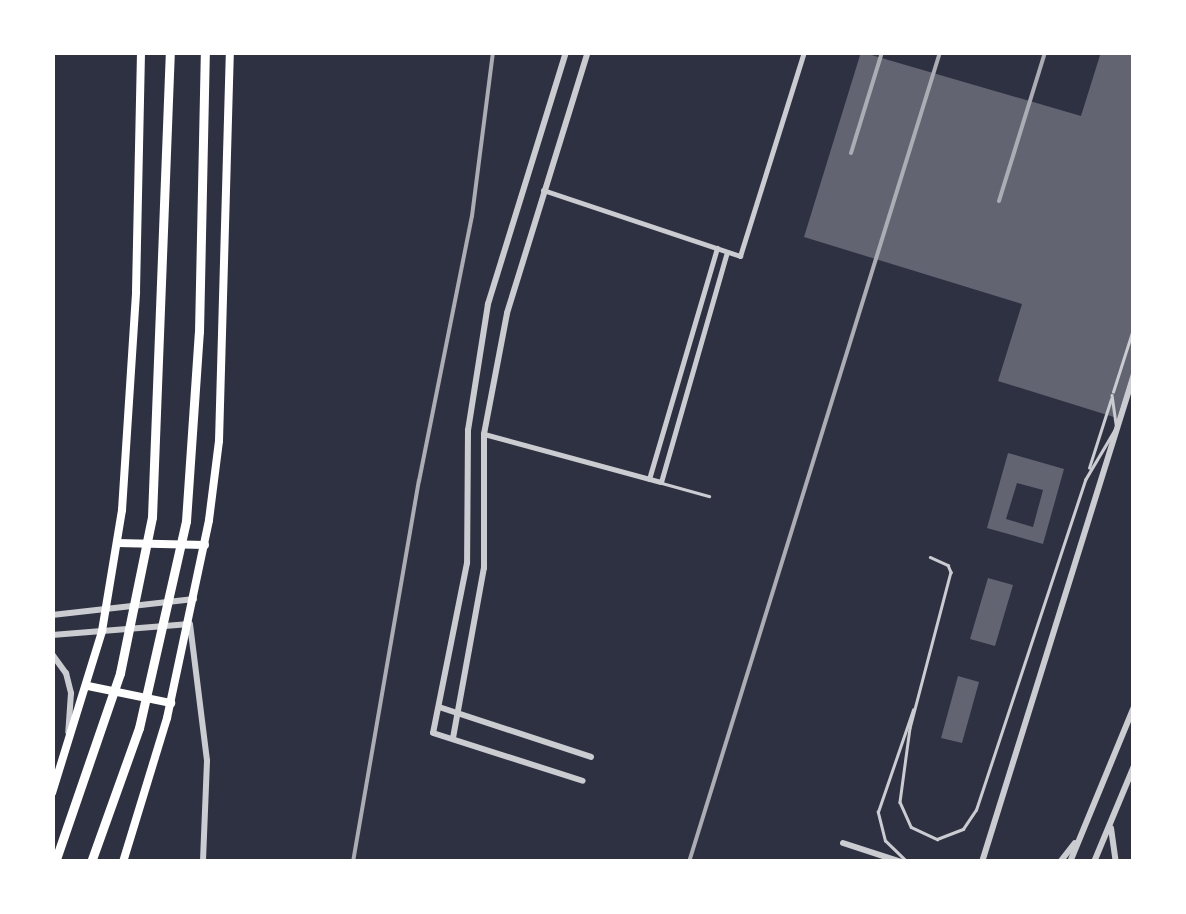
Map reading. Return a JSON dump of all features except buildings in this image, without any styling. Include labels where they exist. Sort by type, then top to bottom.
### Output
[{"type":"highway","points":[[55,862],[120,674],[152,517],[170,52]]},
{"type":"highway","points":[[90,862],[151,684],[186,521],[199,332],[205,52]]},
{"type":"main road","points":[[52,793],[88,686],[107,610],[117,544],[130,419],[141,52]]},
{"type":"main road","points":[[124,862],[190,624],[219,441],[230,52]]},
{"type":"main road","points":[[117,544],[205,545]]},
{"type":"main road","points":[[88,686],[171,702]]},
{"type":"street","points":[[566,52],[488,304],[468,430],[467,563],[433,733],[583,782]]},
{"type":"street","points":[[452,738],[484,568],[484,434],[506,314],[588,52]]},
{"type":"street","points":[[542,190],[740,256],[804,52]]},
{"type":"street","points":[[649,479],[717,248]]},
{"type":"street","points":[[484,434],[661,482],[727,252]]},
{"type":"street","points":[[982,862],[1134,374]]},
{"type":"street","points":[[52,616],[195,599]]},
{"type":"street","points":[[52,635],[190,624],[208,761],[202,862]]},
{"type":"street","points":[[52,654],[66,673],[71,693],[65,755]]},
{"type":"street","points":[[438,707],[591,758]]},
{"type":"street","points":[[1070,862],[1133,707]]},
{"type":"street","points":[[1094,862],[1134,766]]},
{"type":"street","points":[[1112,817],[1116,862]]},
{"type":"street","points":[[1060,862],[1082,834]]},
{"type":"street","points":[[843,843],[904,862]]},
{"type":"lane","points":[[917,698],[900,802],[911,827],[928,838],[955,834],[973,818],[1134,326]]},
{"type":"lane","points":[[1085,480],[1117,428],[1112,394]]},
{"type":"lane","points":[[661,482],[708,496]]},
{"type":"lane","points":[[904,862],[885,841],[878,812],[917,698],[952,572],[948,565],[930,557]]},
{"type":"railway","points":[[353,862],[419,481],[472,216],[493,52]]},
{"type":"railway","points":[[851,153],[882,52]]},
{"type":"railway","points":[[689,862],[940,52]]},
{"type":"railway","points":[[999,201],[1045,52]]}]
